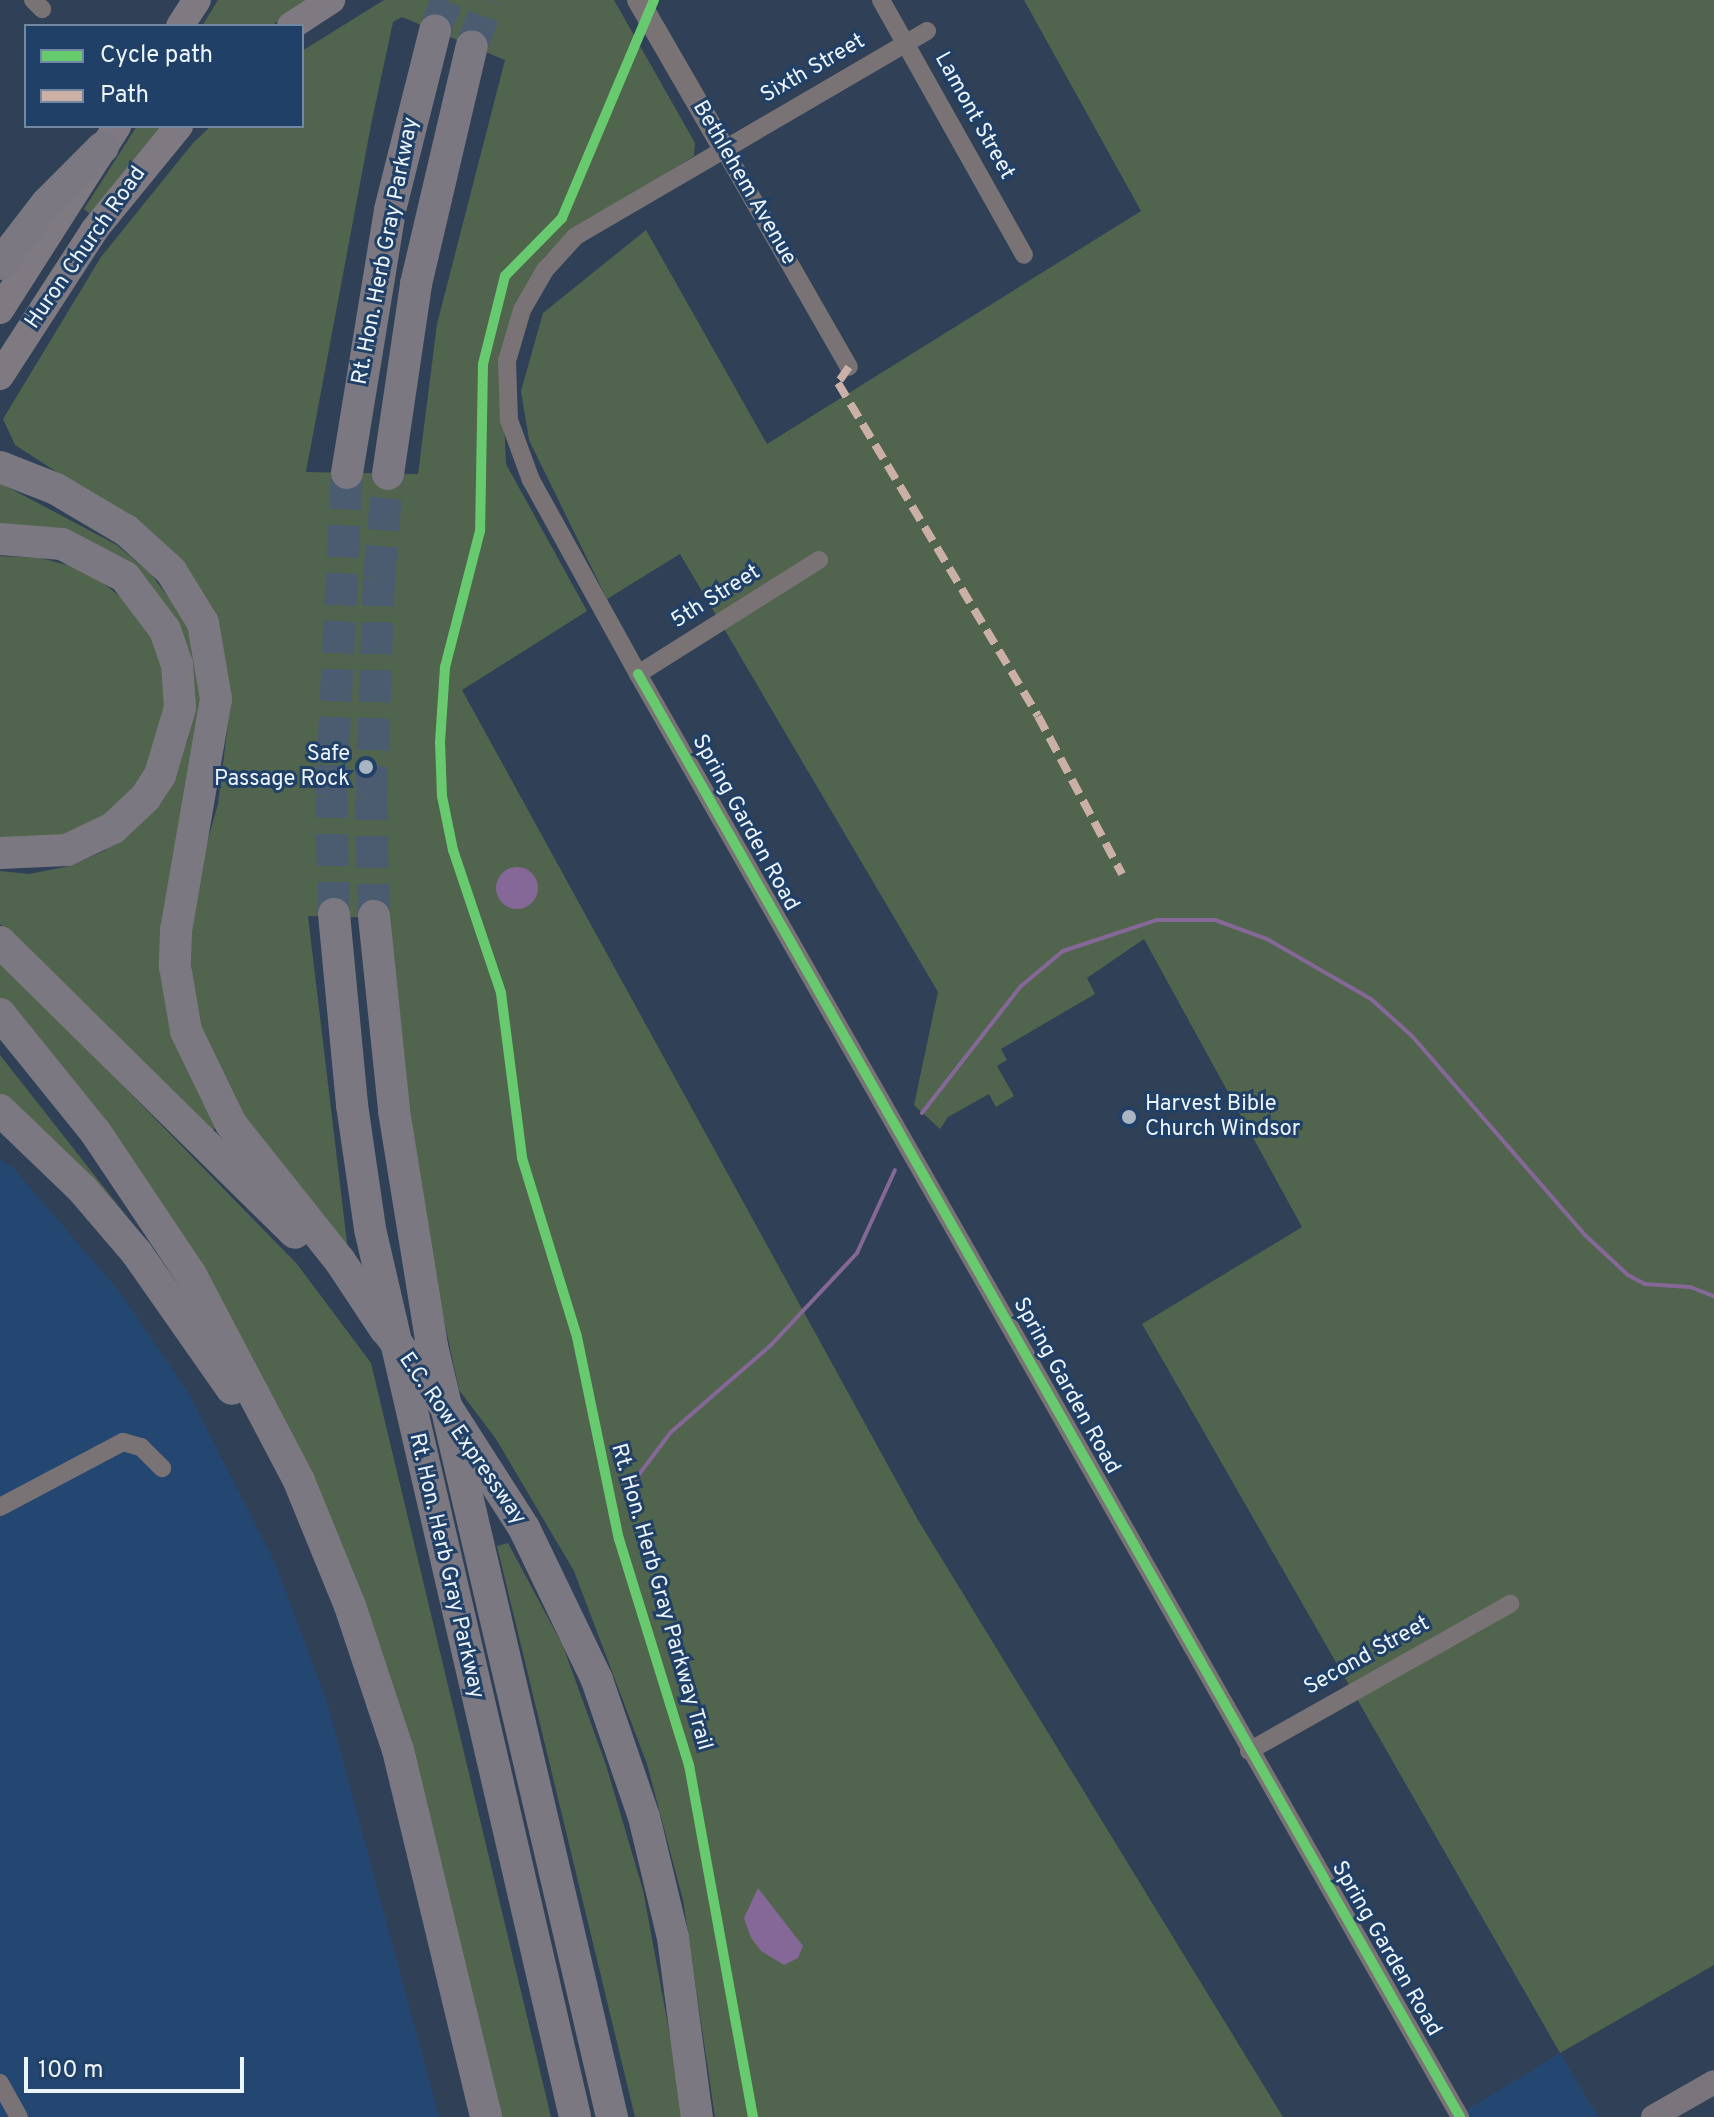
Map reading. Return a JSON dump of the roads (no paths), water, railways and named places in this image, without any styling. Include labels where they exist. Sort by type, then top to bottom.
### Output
[{"type":"highway","points":[[181,24],[197,0]]},
{"type":"highway","points":[[294,24],[331,0]]},
{"type":"highway","name":"Rt. Hon. Herb Gray Parkway","points":[[347,473],[387,225],[435,31]]},
{"type":"highway","name":"Rt. Hon. Herb Gray Parkway","points":[[388,474],[416,284],[472,46]]},
{"type":"highway","name":"Huron Church Road","points":[[0,376],[95,229],[177,128]]},
{"type":"highway","points":[[0,264],[47,203],[110,137]]},
{"type":"highway","name":"Huron Church Road","points":[[0,310],[110,137]]},
{"type":"highway","points":[[0,450],[142,543],[183,588],[203,623],[214,672],[216,715],[180,893],[175,966],[182,1016],[196,1061],[231,1124],[322,1250]]},
{"type":"highway","points":[[0,467],[56,489]]},
{"type":"highway","points":[[0,539],[62,544],[125,577],[154,609],[171,644],[180,708],[160,775],[145,798],[113,828],[67,850],[0,853]]},
{"type":"highway","name":"Rt. Hon. Herb Gray Parkway","points":[[334,914],[352,1105],[370,1229],[575,2117]]},
{"type":"highway","name":"Rt. Hon. Herb Gray Parkway","points":[[374,916],[394,1111],[432,1346],[612,2117]]},
{"type":"highway","points":[[0,942],[322,1250]]},
{"type":"highway","points":[[0,1014],[96,1133],[191,1275],[281,1443],[350,1606],[416,1814],[486,2117]]},
{"type":"highway","points":[[0,1110],[83,1190],[173,1300],[245,1410],[350,1606]]},
{"type":"highway","name":"E.C. Row Expressway","points":[[322,1250],[447,1408],[524,1528],[597,1680],[644,1817],[673,1938],[697,2117]]},
{"type":"main road","points":[[1653,2117],[1714,2082]]},
{"type":"street","name":"Bethlehem Avenue","points":[[638,0],[849,367]]},
{"type":"street","name":"Lamont Street","points":[[881,0],[1024,255]]},
{"type":"street","name":"Sixth Street","points":[[724,149],[927,31]]},
{"type":"street","name":"Spring Garden Road","points":[[724,149],[575,237],[532,289],[507,361],[509,420],[519,453],[638,674],[1460,2117]]},
{"type":"street","name":"5th Street","points":[[638,674],[819,560]]},
{"type":"street","points":[[0,1507],[123,1442],[141,1447],[162,1468]]},
{"type":"street","name":"Second Street","points":[[1249,1751],[1510,1604]]},
{"type":"street","points":[[0,2083],[19,2117]]},
{"type":"waterway","points":[[922,1113],[1020,987],[1063,951],[1157,920],[1215,920],[1267,939],[1371,999],[1412,1036],[1586,1236],[1628,1275],[1645,1284],[1690,1287],[1714,1296]]},
{"type":"waterway","points":[[631,1485],[671,1432],[771,1345],[857,1253],[895,1170]]},
{"type":"tunnel","points":[[435,31],[447,0]]},
{"type":"tunnel","points":[[472,46],[489,0]]},
{"type":"tunnel","points":[[334,914],[331,797],[347,473]]},
{"type":"tunnel","points":[[374,916],[371,798],[379,578],[388,474]]},
{"type":"place","name":"Safe Passage Rock","points":[[366,767]]},
{"type":"place","name":"Harvest Bible Church Windsor","points":[[1129,1117]]}]
